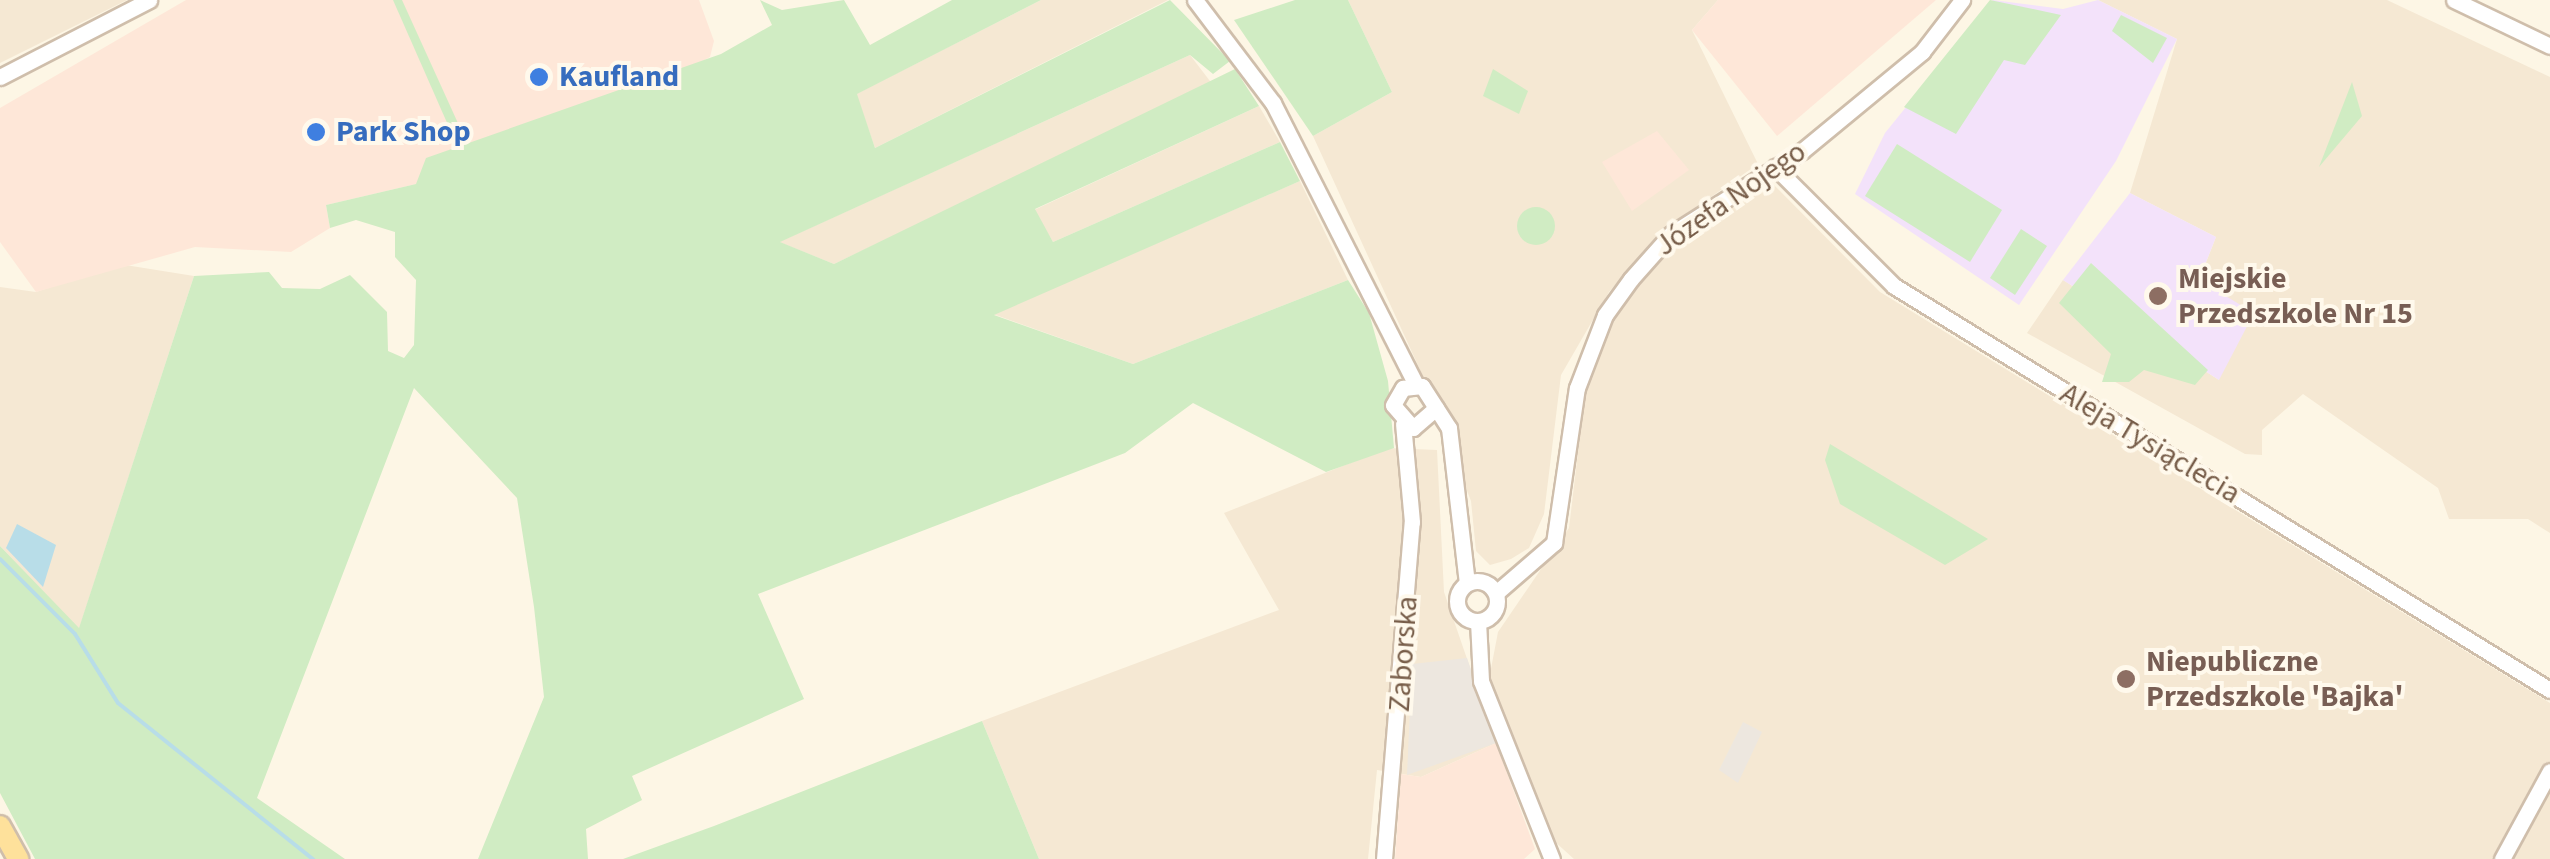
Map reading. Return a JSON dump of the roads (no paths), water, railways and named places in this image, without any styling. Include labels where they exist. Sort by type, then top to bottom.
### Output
[{"type":"main road","points":[[0,826],[18,859]]},
{"type":"street","points":[[0,77],[150,0]]},
{"type":"street","points":[[1195,0],[1273,103],[1395,337],[1409,387],[1436,408],[1452,436],[1451,462],[1467,583],[1458,606],[1478,621],[1481,682],[1552,859]]},
{"type":"street","name":"Józefa Nojego","points":[[1478,621],[1494,612],[1496,592],[1554,543],[1577,388],[1605,315],[1672,234],[1775,167],[1922,52],[1962,0]]},
{"type":"street","points":[[2454,0],[2550,46]]},
{"type":"street","name":"Aleja Tysiąclecia","points":[[1775,167],[1894,286],[2548,690]]},
{"type":"street","name":"Zaborska","points":[[1384,859],[1404,681],[1410,449],[1393,405],[1409,387]]},
{"type":"street","name":"Zaborska","points":[[1410,449],[1436,408]]},
{"type":"street","points":[[1403,424],[1424,425],[1451,462]]},
{"type":"street","points":[[1467,583],[1496,592]]},
{"type":"street","points":[[2502,859],[2550,771]]},
{"type":"water","points":[[17,524],[56,545],[43,587],[6,548]]},
{"type":"waterway","points":[[0,559],[75,634],[118,703],[313,859]]},
{"type":"place","name":"Kaufland","points":[[539,77]]},
{"type":"place","name":"Park Shop","points":[[316,132]]},
{"type":"place","name":"Miejskie Przedszkole Nr 15","points":[[2158,296]]},
{"type":"place","name":"Niepubliczne Przedszkole 'Bajka'","points":[[2126,679]]}]
